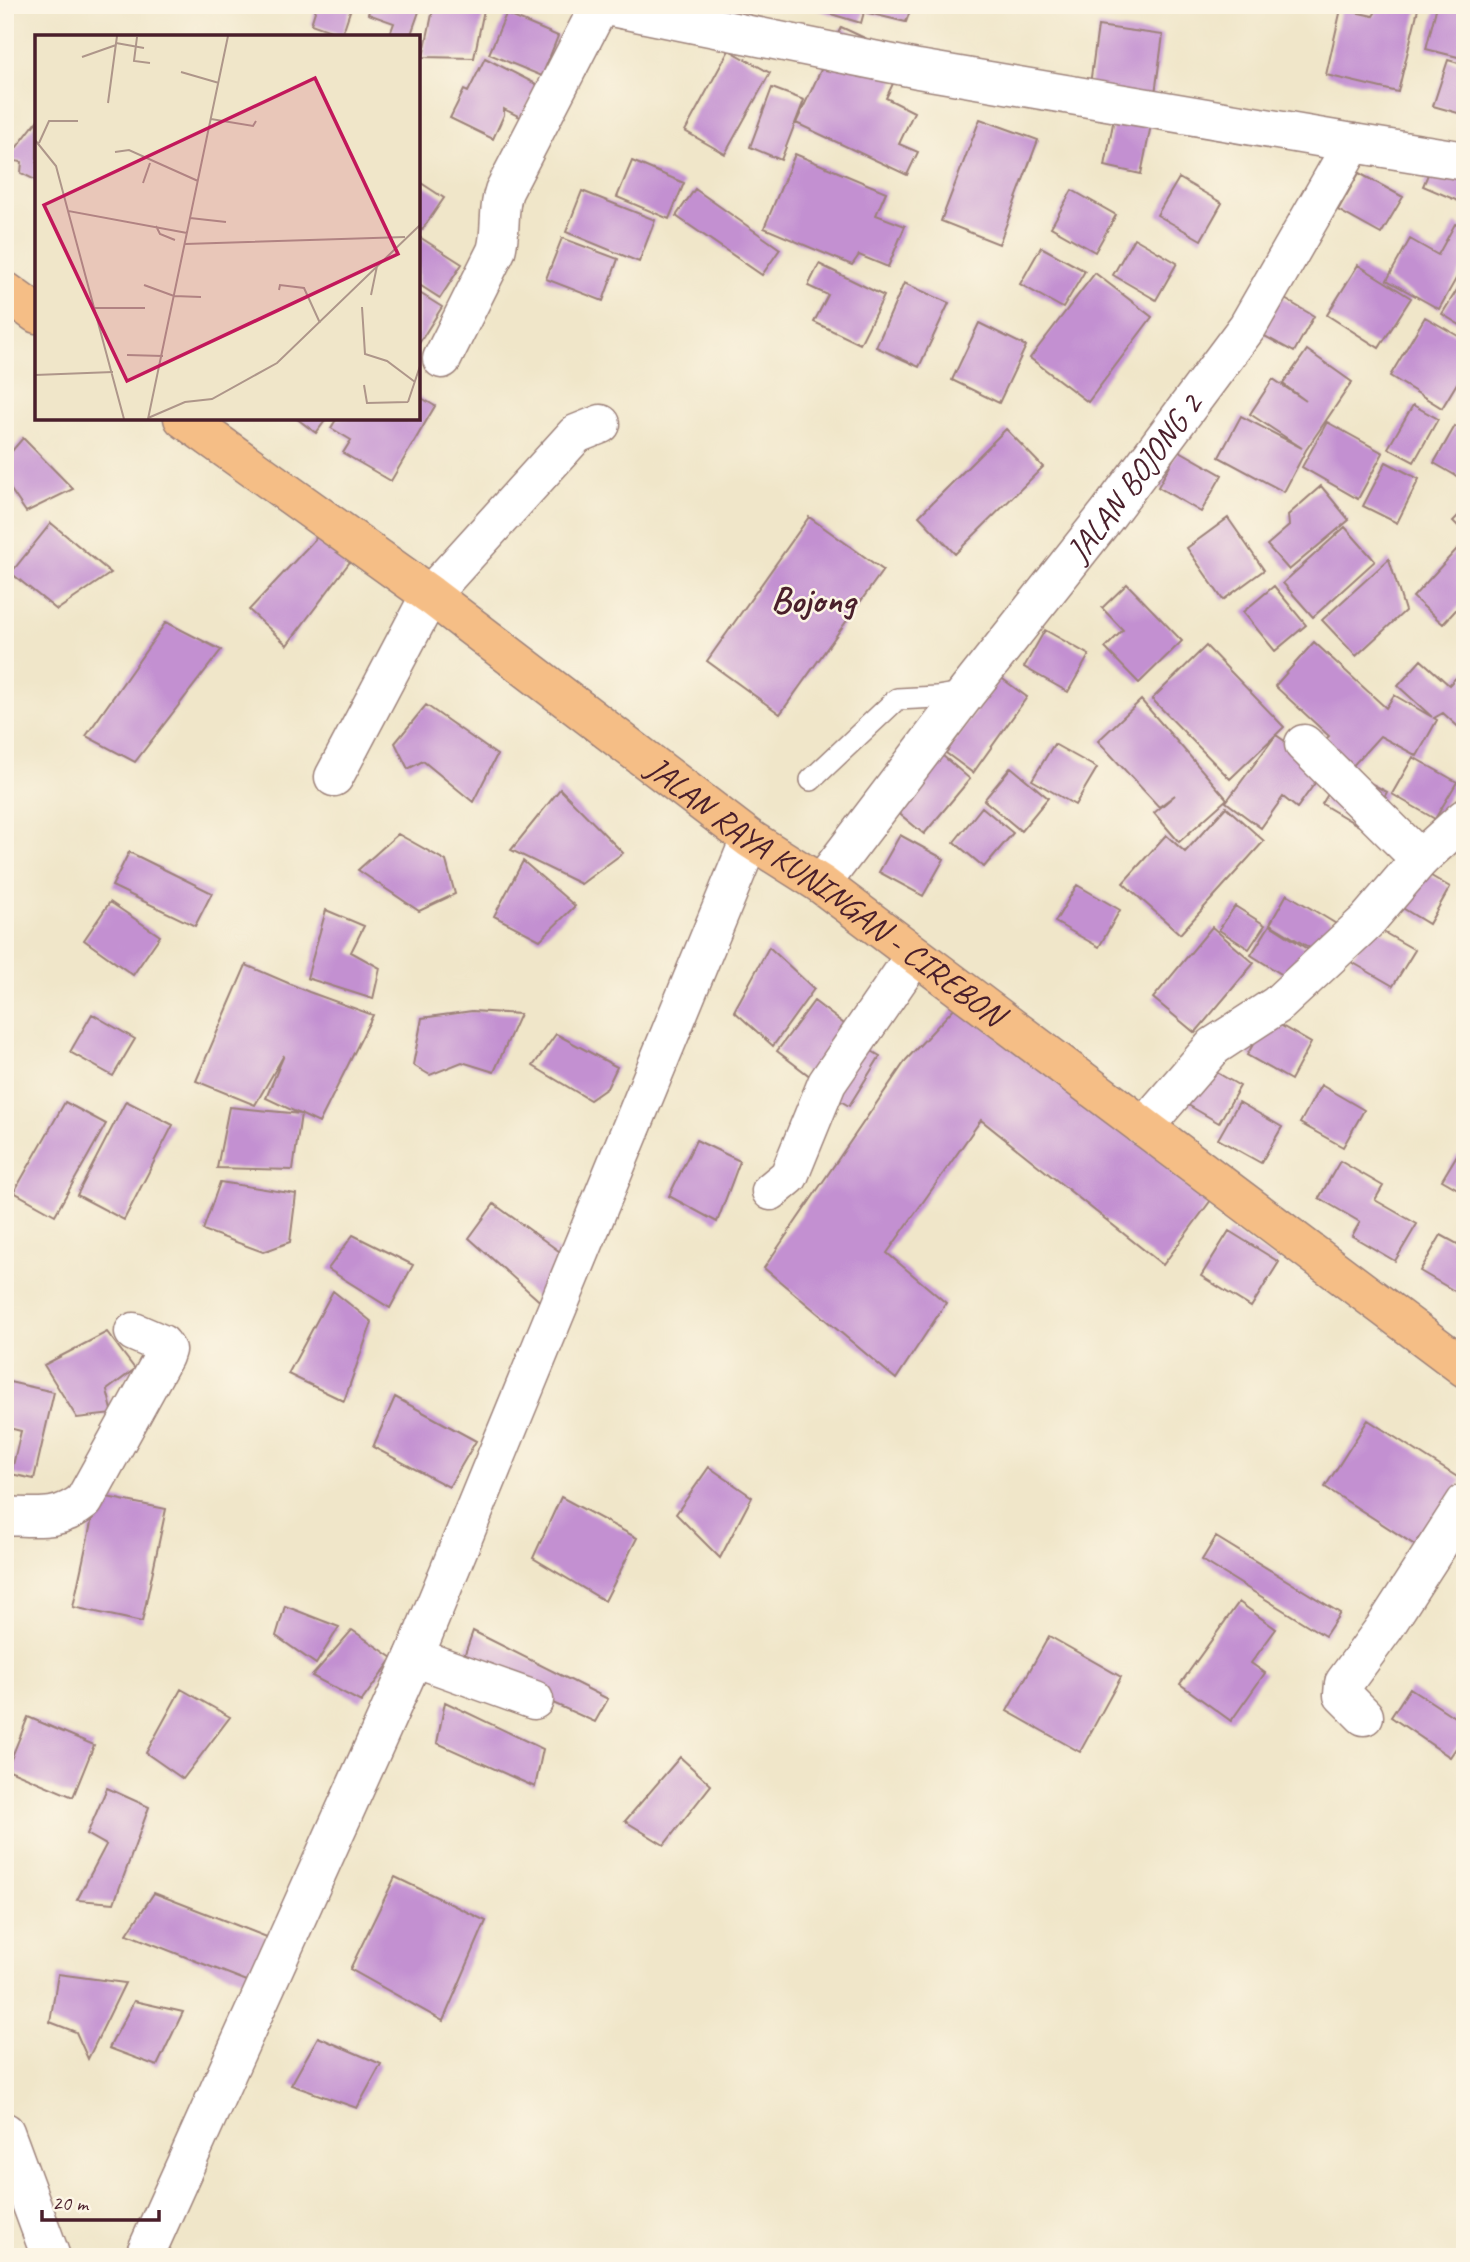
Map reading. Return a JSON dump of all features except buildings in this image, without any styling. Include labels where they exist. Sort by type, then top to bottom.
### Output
[{"type":"highway","points":[[5,291],[35,313]]},
{"type":"highway","name":"JALAN RAYA KUNINGAN - CIREBON","points":[[186,420],[430,595],[750,839],[821,884],[1465,1368]]},
{"type":"street","points":[[442,359],[496,251],[500,239],[501,200],[504,191],[601,5],[918,69],[1465,161]]},
{"type":"street","name":"JALAN BOJONG 2","points":[[821,884],[967,692],[1107,515],[1248,326],[1353,143]]},
{"type":"street","points":[[334,778],[430,595],[576,434],[601,424]]},
{"type":"street","points":[[1304,744],[1420,859]]},
{"type":"street","points":[[1144,1127],[1214,1046],[1277,1005],[1367,921],[1420,859],[1465,818]]},
{"type":"street","points":[[144,2257],[414,1657],[750,839]]},
{"type":"street","points":[[771,1191],[789,1176],[827,1083],[915,955]]},
{"type":"street","points":[[5,1516],[54,1517],[71,1512],[84,1501],[166,1350],[162,1344],[134,1332]]},
{"type":"street","points":[[1364,1716],[1345,1699],[1342,1687],[1385,1627],[1465,1503]]},
{"type":"street","points":[[414,1657],[534,1700]]},
{"type":"street","points":[[5,2132],[51,2257]]},
{"type":"lane","points":[[811,780],[897,699],[967,692]]},
{"type":"district","name":"Bojong","points":[[813,599]]}]
